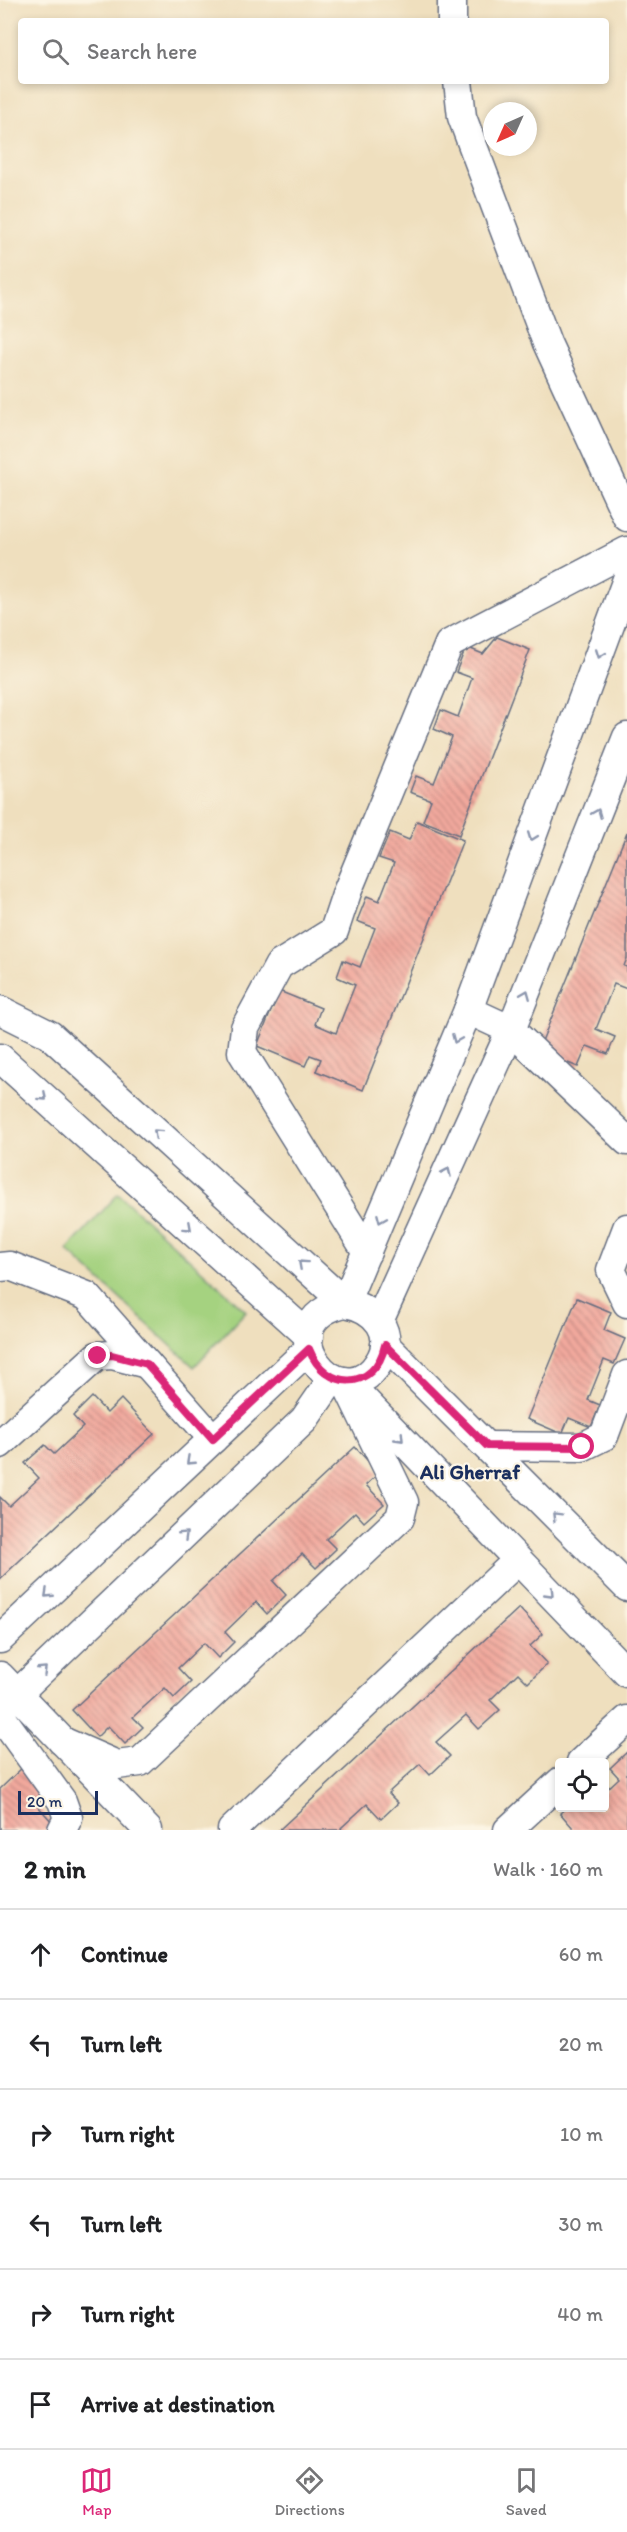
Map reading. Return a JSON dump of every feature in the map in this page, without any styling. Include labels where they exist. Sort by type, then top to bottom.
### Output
[{"type":"street","points":[[452,0],[453,18]]},
{"type":"street","points":[[458,84],[462,117],[547,343],[627,517]]},
{"type":"street","points":[[367,1252],[242,1052],[245,1028],[279,965],[334,931],[347,892],[448,644],[627,551]]},
{"type":"street","points":[[345,1304],[468,1010],[627,579]]},
{"type":"street","points":[[4,1699],[304,1420],[339,1379],[357,1379],[376,1367],[382,1356],[382,1333],[511,1030],[627,737]]},
{"type":"street","points":[[0,1010],[50,1035],[345,1304]]},
{"type":"street","points":[[468,1010],[511,1030],[627,1140]]},
{"type":"street","points":[[0,1058],[309,1342]]},
{"type":"street","points":[[627,1228],[611,1270],[627,1303]]},
{"type":"street","points":[[0,1267],[10,1266],[87,1296],[213,1439]]},
{"type":"street","points":[[627,1587],[487,1446],[382,1333],[370,1312],[358,1305],[345,1304],[332,1306],[321,1313],[313,1323],[309,1342],[314,1361],[322,1371],[339,1379],[627,1673]]},
{"type":"street","points":[[0,1639],[213,1439],[309,1342]]},
{"type":"street","points":[[0,1444],[98,1356],[112,1355],[147,1364]]},
{"type":"street","points":[[487,1446],[582,1447],[604,1436],[627,1375]]},
{"type":"street","points":[[62,1741],[117,1765],[140,1762],[400,1518],[404,1502],[339,1379]]},
{"type":"street","points":[[232,1830],[518,1560]]},
{"type":"street","points":[[4,1699],[62,1741],[148,1830]]},
{"type":"street","points":[[4,1699],[62,1801],[68,1818],[62,1830]]},
{"type":"street","points":[[585,1758],[627,1720]]},
{"type":"street","points":[[508,1830],[555,1787]]},
{"type":"green space","points":[[118,1194],[246,1311],[194,1367],[67,1250]]},
{"type":"building","points":[[497,637],[530,650],[459,835],[423,821],[431,800],[410,792],[416,776],[434,783],[452,737],[434,729],[441,710],[458,717],[472,678],[456,672],[466,647],[483,654]]},
{"type":"building","points":[[417,821],[463,840],[363,1090],[316,1071],[321,1059],[310,1055],[305,1066],[257,1046],[279,991],[321,1008],[315,1024],[336,1033],[355,985],[337,977],[343,960],[360,967],[375,928],[357,921],[367,896],[379,901],[394,863],[379,858],[390,832],[409,840]]},
{"type":"building","points":[[627,832],[627,958],[624,966],[627,967],[627,989],[614,984],[596,1029],[615,1037],[608,1054],[587,1046],[578,1067],[538,1051]]},
{"type":"building","points":[[577,1298],[611,1312],[604,1330],[625,1339],[614,1364],[604,1360],[588,1400],[600,1405],[591,1427],[569,1418],[562,1434],[527,1419]]},
{"type":"building","points":[[92,1397],[107,1413],[121,1399],[154,1434],[0,1579],[0,1497],[9,1506],[39,1478],[25,1463],[45,1445],[54,1454],[83,1427],[73,1416]]},
{"type":"building","points":[[355,1447],[379,1473],[366,1485],[384,1504],[364,1522],[355,1512],[326,1539],[336,1549],[316,1568],[302,1554],[273,1581],[286,1595],[267,1614],[256,1602],[225,1632],[234,1642],[218,1658],[204,1643],[178,1668],[191,1682],[174,1698],[165,1688],[133,1717],[143,1727],[125,1744],[108,1726],[97,1737],[72,1710]]},
{"type":"building","points":[[519,1608],[543,1634],[530,1646],[547,1664],[528,1683],[518,1673],[490,1700],[500,1710],[479,1729],[466,1715],[436,1742],[450,1756],[430,1775],[420,1764],[388,1793],[398,1803],[381,1819],[367,1804],[341,1828],[342,1830],[279,1830]]},
{"type":"building","points":[[627,1752],[627,1830],[571,1830],[573,1828],[561,1812],[609,1812],[609,1787],[619,1778],[610,1768]]},
{"type":"building","points":[[24,1766],[49,1792],[36,1804],[53,1823],[46,1830],[0,1830],[0,1789]]},
{"type":"district","name":"Ali Gherraf","points":[[470,1471]]},
{"type":"route","points":[[98,1356],[112,1355],[147,1364],[213,1439],[309,1349],[314,1361],[322,1371],[333,1378],[345,1381],[357,1379],[376,1367],[385,1345],[487,1446],[582,1447]]}]
